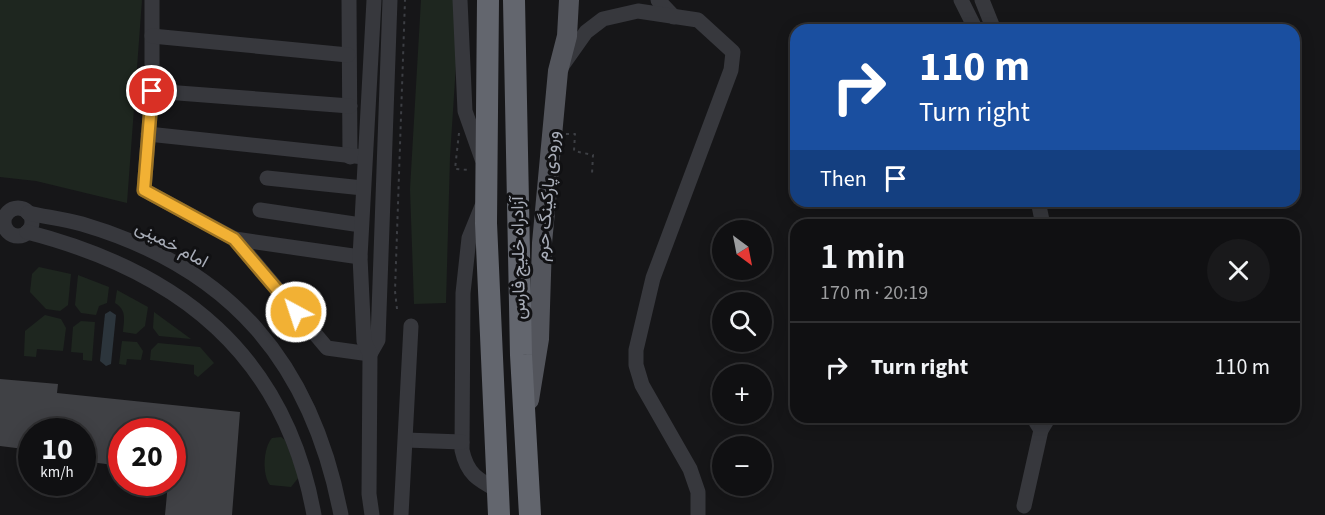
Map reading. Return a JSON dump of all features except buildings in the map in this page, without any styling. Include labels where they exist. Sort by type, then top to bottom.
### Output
[{"type":"highway","name":"آزادراه خلیج فارس","points":[[488,0],[486,195],[499,515]]},
{"type":"highway","name":"آزادراه خلیج فارس","points":[[514,0],[513,40],[525,427],[530,515]]},
{"type":"main road","name":"ورودی پارکینگ حرم","points":[[525,427],[539,339],[542,243],[558,71],[567,36],[569,0]]},
{"type":"street","points":[[152,0],[152,91],[144,190],[234,239],[360,257]]},
{"type":"street","points":[[349,0],[350,106],[363,188],[360,257],[364,341],[370,354],[369,494],[372,515]]},
{"type":"street","points":[[357,157],[374,0]]},
{"type":"street","points":[[370,354],[378,340],[390,0]]},
{"type":"street","points":[[460,0],[465,111],[486,172]]},
{"type":"street","points":[[567,36],[577,0]]},
{"type":"street","points":[[658,0],[674,17]]},
{"type":"street","points":[[961,0],[973,24]]},
{"type":"street","points":[[982,0],[992,24]]},
{"type":"street","points":[[558,71],[586,32],[603,19],[638,11],[698,20],[733,52],[731,70],[653,278],[636,350],[636,365],[642,385],[690,469],[698,492],[698,515]]},
{"type":"street","points":[[152,36],[348,55]]},
{"type":"street","points":[[152,91],[350,106]]},
{"type":"street","points":[[148,134],[357,157]]},
{"type":"street","points":[[267,178],[363,188]]},
{"type":"street","points":[[486,195],[469,238],[464,282],[462,442],[465,467],[482,482],[499,491]]},
{"type":"street","points":[[27,232],[31,225],[28,213],[17,209],[3,214],[4,231],[17,236],[27,232],[70,243],[136,270],[180,297],[231,342],[261,380],[285,421],[304,466],[314,515]]},
{"type":"street","points":[[260,210],[361,225]]},
{"type":"street","name":"امام خمینی","points":[[28,213],[81,224],[140,246],[190,272],[247,319],[270,345],[297,384],[314,418],[329,459],[341,515]]},
{"type":"street","points":[[234,239],[327,348],[370,354]]},
{"type":"street","points":[[401,515],[411,326]]},
{"type":"street","points":[[1024,506],[1042,423]]},
{"type":"street","points":[[406,440],[462,442]]},
{"type":"path","points":[[398,309],[395,291],[405,0]]},
{"type":"path","points":[[455,169],[457,133]]},
{"type":"path","points":[[575,134],[574,151],[593,155],[592,174]]},
{"type":"shaded area","points":[[0,0],[142,0],[127,203],[36,181],[0,177]]},
{"type":"shaded area","points":[[421,0],[458,0],[459,18],[450,157],[446,303],[414,304],[410,189]]},
{"type":"shaded area","points":[[39,267],[71,274],[68,305],[60,311],[46,309],[30,292],[32,274]]},
{"type":"shaded area","points":[[78,275],[109,287],[107,303],[99,306],[96,315],[81,313],[75,305]]},
{"type":"shaded area","points":[[117,290],[148,307],[145,326],[136,334],[123,332],[123,312],[115,303]]},
{"type":"shaded area","points":[[110,311],[116,315],[111,364],[106,366],[100,361],[105,314]]},
{"type":"shaded area","points":[[154,312],[191,339],[159,336],[153,328]]},
{"type":"shaded area","points":[[45,315],[61,319],[66,328],[63,351],[37,349],[36,357],[24,356],[25,331]]},
{"type":"shaded area","points":[[81,321],[95,322],[92,361],[83,360],[83,353],[71,352],[73,327]]},
{"type":"shaded area","points":[[122,341],[137,342],[143,351],[141,360],[127,359],[126,365],[119,364]]},
{"type":"shaded area","points":[[158,343],[200,347],[214,363],[198,377],[194,374],[194,365],[150,360],[151,350]]},
{"type":"shaded area","points":[[281,437],[285,440],[299,477],[291,487],[270,485],[267,481],[265,455],[267,448],[272,438]]},
{"type":"route","points":[[152,91],[144,190],[234,239],[296,312]]}]
